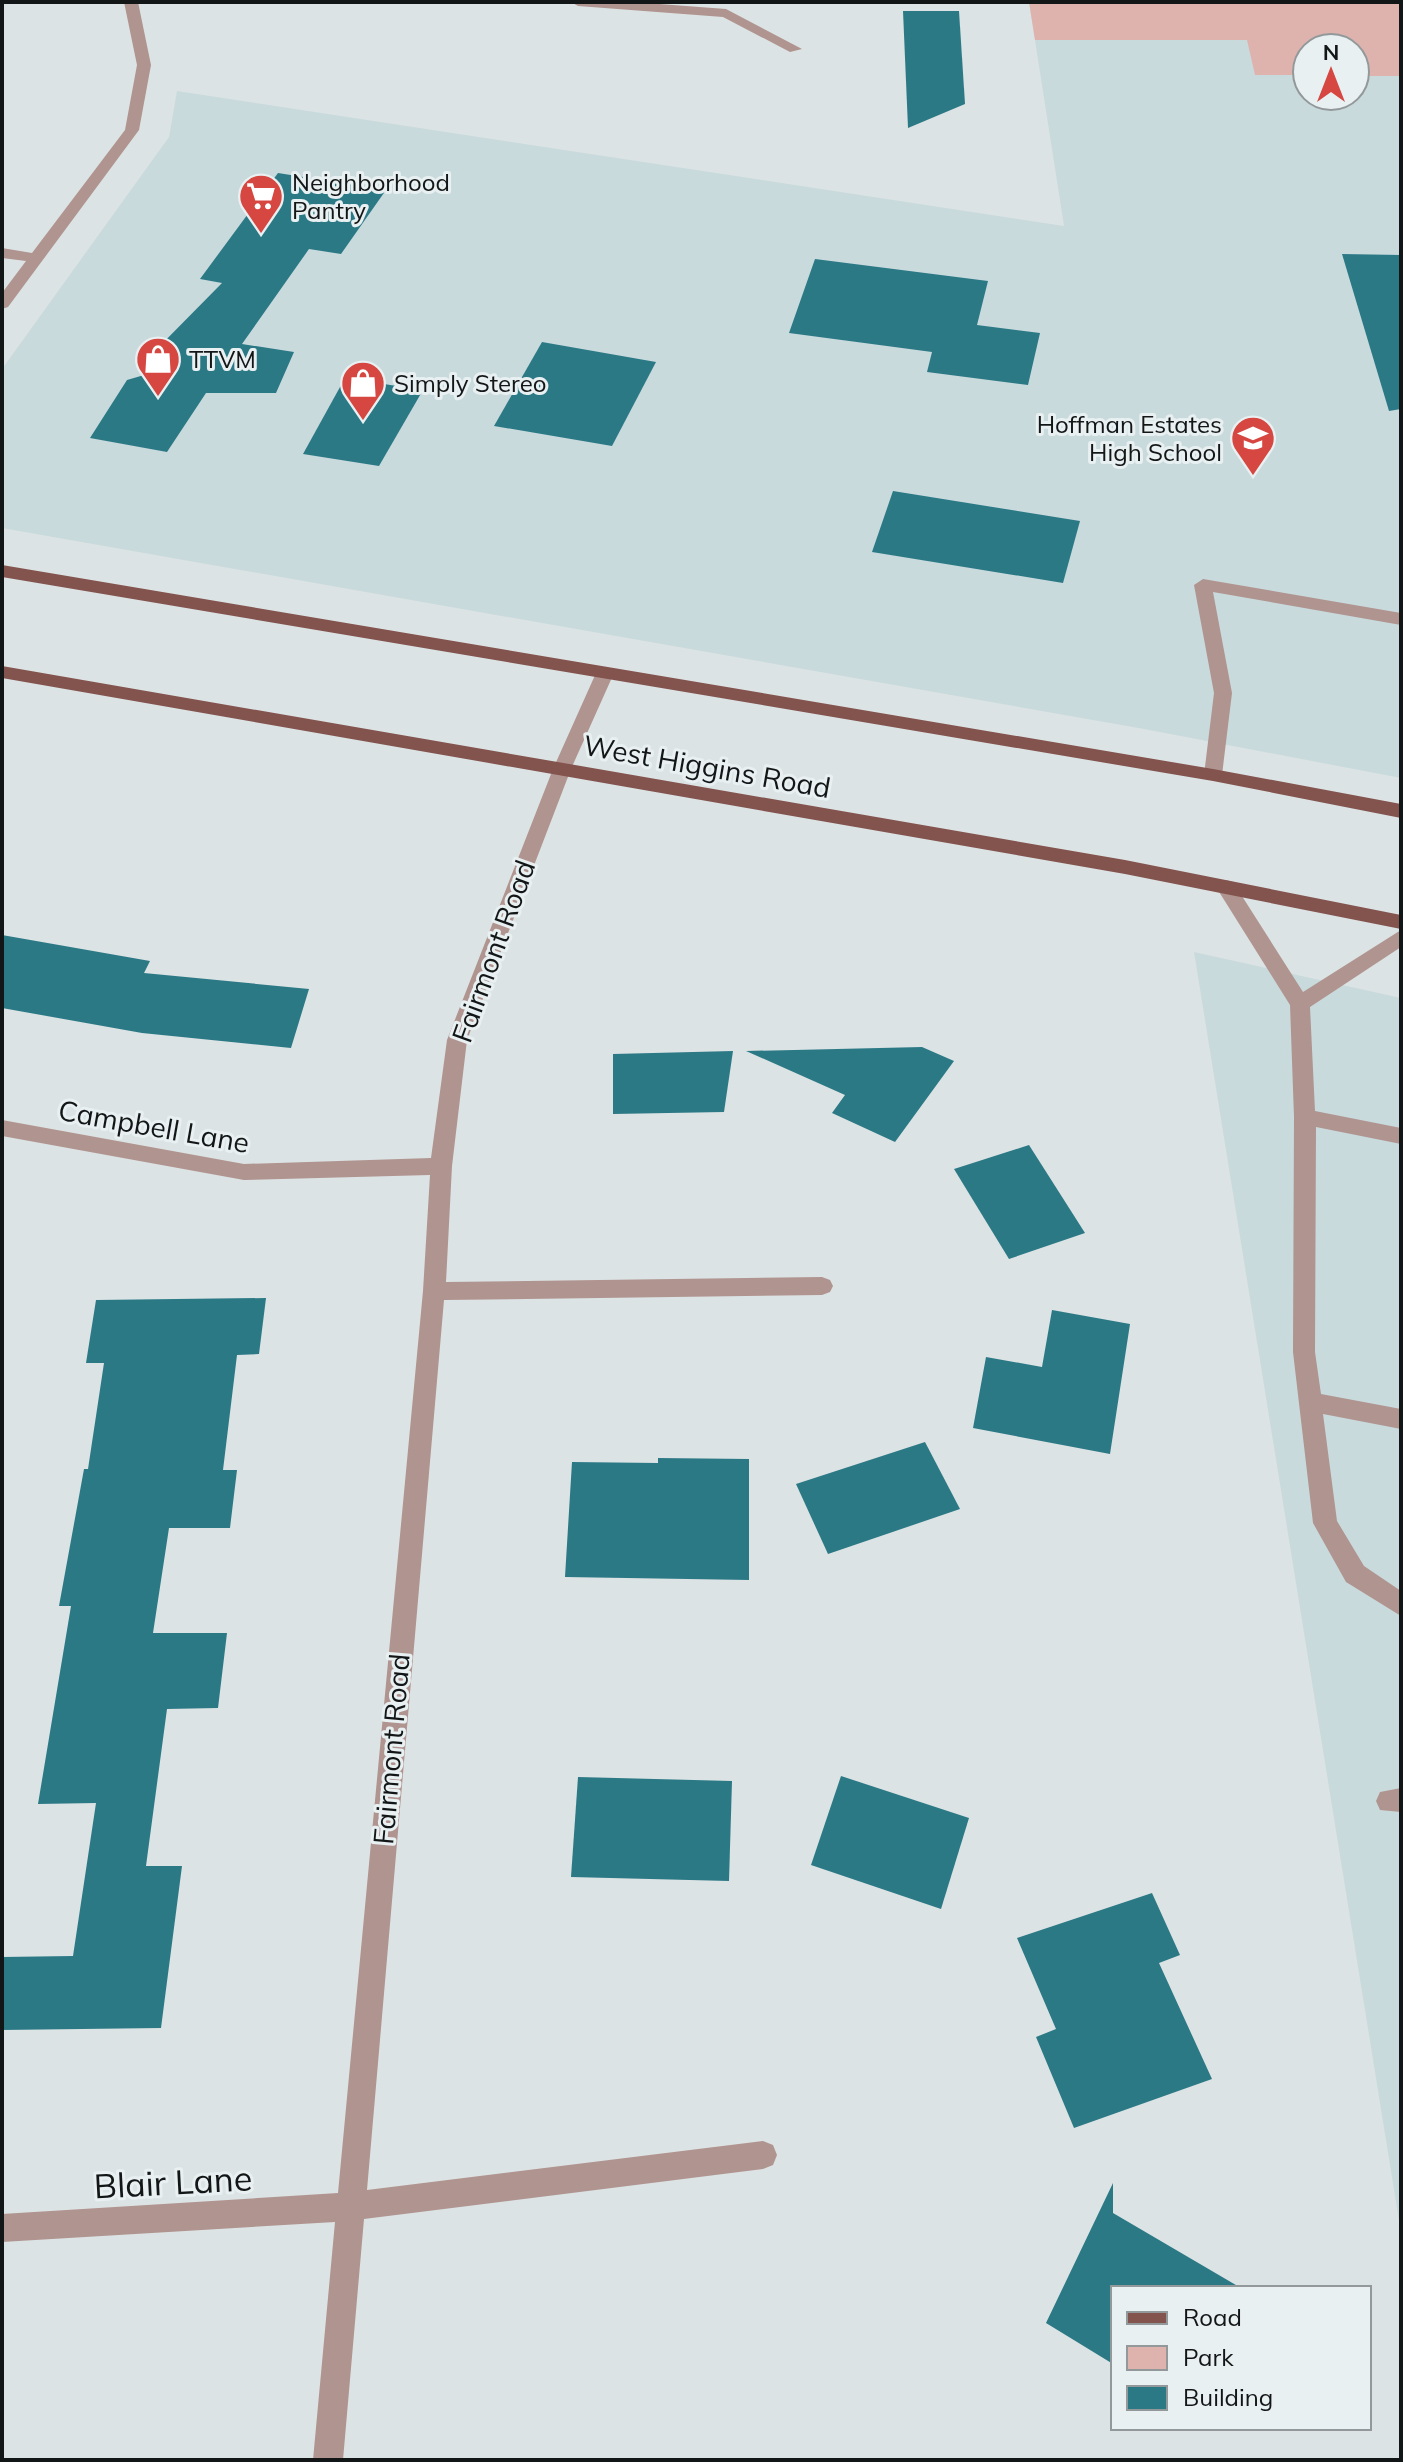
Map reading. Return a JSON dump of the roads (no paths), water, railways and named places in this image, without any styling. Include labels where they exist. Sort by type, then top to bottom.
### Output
[{"type":"main road","points":[[2,571],[1213,775],[1401,811]]},
{"type":"main road","name":"West Higgins Road","points":[[2,672],[1226,887],[1401,922]]},
{"type":"street","points":[[2,304],[132,130],[144,65],[131,2]]},
{"type":"street","points":[[578,2],[731,7],[795,49]]},
{"type":"street","points":[[2,253],[36,258]]},
{"type":"street","points":[[1213,775],[1223,693],[1203,585],[1401,619]]},
{"type":"street","name":"Fairmont Road","points":[[328,2460],[348,2207],[434,1291],[441,1166],[457,1040],[562,769],[605,673]]},
{"type":"street","points":[[1226,887],[1300,1004],[1305,1117],[1304,1352],[1325,1523],[1355,1574],[1401,1605]]},
{"type":"street","points":[[1300,1004],[1401,937]]},
{"type":"street","points":[[1305,1117],[1401,1136]]},
{"type":"street","name":"Campbell Lane","points":[[2,1128],[244,1172],[441,1166]]},
{"type":"street","points":[[434,1291],[822,1286]]},
{"type":"street","points":[[1309,1401],[1401,1419]]},
{"type":"street","points":[[348,2207],[763,2155]]},
{"type":"street","name":"Blair Lane","points":[[2,2228],[348,2207]]},
{"type":"place","name":"Neighborhood Pantry","points":[[261,235]]},
{"type":"place","name":"TTVM","points":[[158,398]]},
{"type":"place","name":"Simply Stereo","points":[[363,422]]},
{"type":"place","name":"Hoffman Estates High School","points":[[1253,477]]}]
